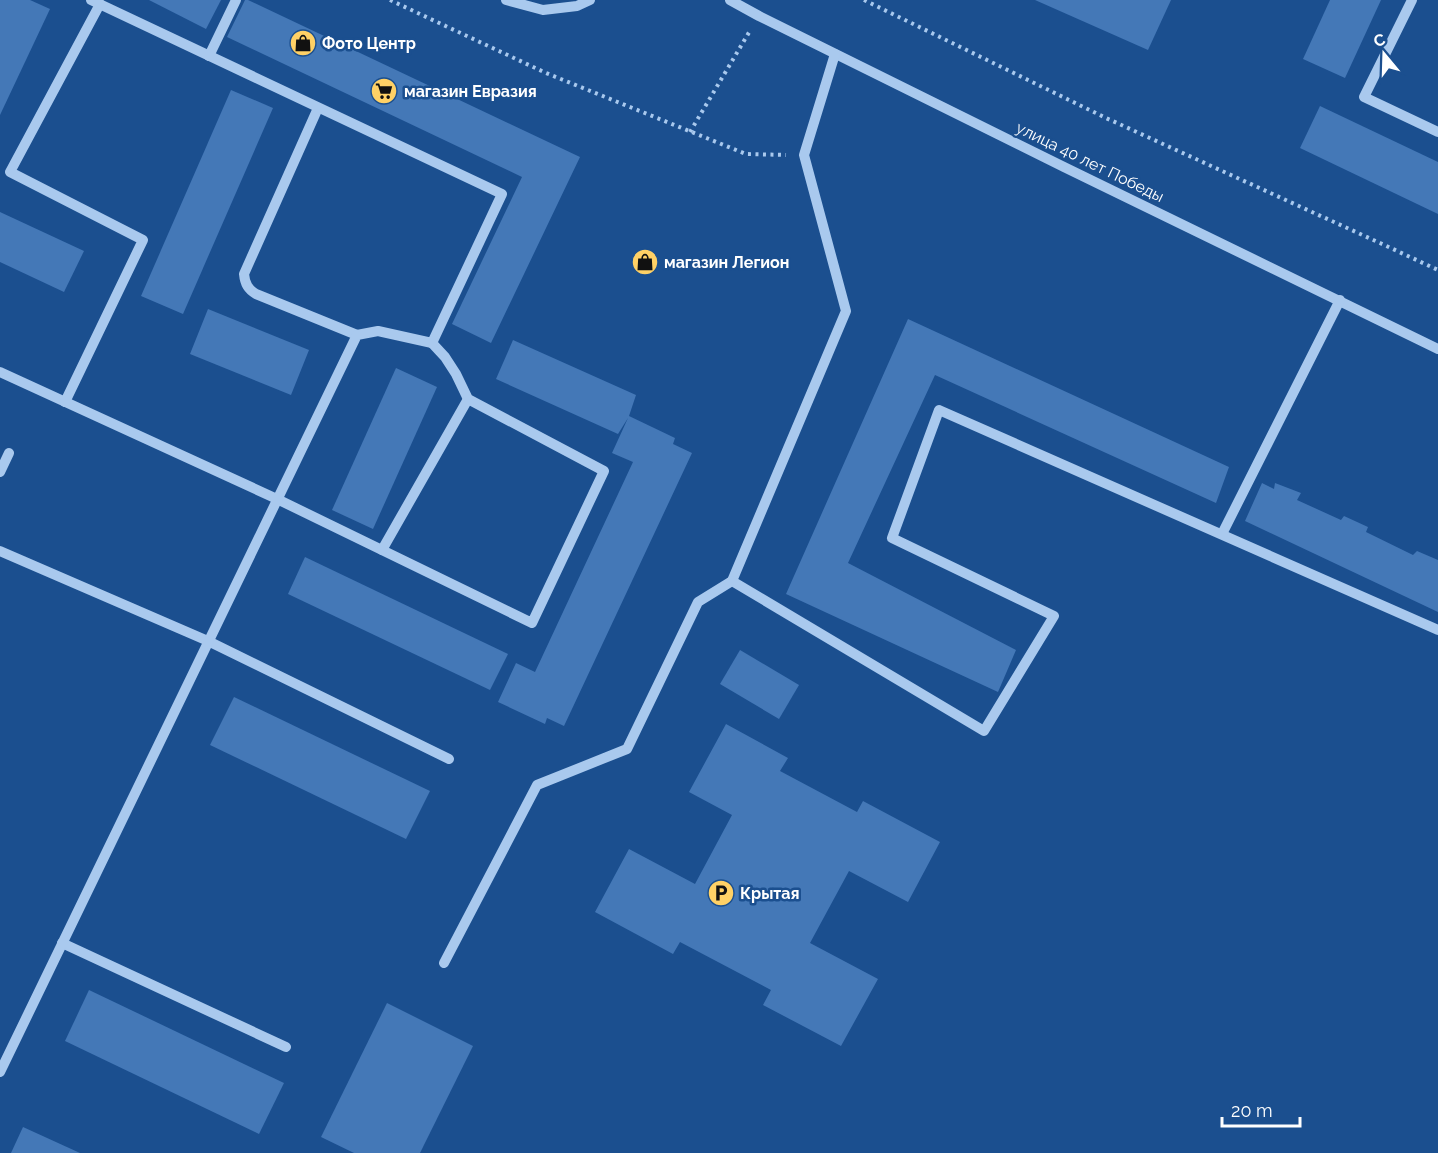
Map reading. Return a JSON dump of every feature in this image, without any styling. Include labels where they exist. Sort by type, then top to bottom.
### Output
[{"type":"street","points":[[209,56],[236,0]]},
{"type":"street","points":[[506,0],[543,10],[577,6],[590,0]]},
{"type":"street","name":"улица 40 лет Победы","points":[[730,0],[1064,167],[1438,349]]},
{"type":"street","points":[[1412,0],[1364,97],[1438,132]]},
{"type":"street","points":[[65,402],[143,240],[10,172],[96,2],[502,194],[432,343]]},
{"type":"street","points":[[444,963],[537,785],[627,749],[698,602],[732,581],[846,311],[804,155],[835,54]]},
{"type":"street","points":[[0,372],[277,499],[532,623],[604,471],[468,399],[451,366],[432,343],[378,331],[357,335],[256,294],[244,281],[244,274],[318,108]]},
{"type":"street","points":[[1222,534],[1340,300]]},
{"type":"street","points":[[0,1072],[357,335]]},
{"type":"street","points":[[382,550],[468,399]]},
{"type":"street","points":[[732,581],[984,731],[1054,616],[892,538],[939,410],[1438,630]]},
{"type":"street","points":[[0,472],[9,453]]},
{"type":"street","points":[[0,551],[208,641],[449,759]]},
{"type":"street","points":[[62,943],[286,1047]]},
{"type":"path","points":[[390,0],[546,73],[746,154],[804,155]]},
{"type":"path","points":[[864,0],[1106,118],[1438,270]]},
{"type":"path","points":[[690,132],[759,16]]},
{"type":"building","points":[[0,0],[30,0],[50,9],[0,115]]},
{"type":"building","points":[[149,0],[221,0],[206,29]]},
{"type":"building","points":[[245,0],[580,157],[491,343],[452,324],[522,177],[227,37]]},
{"type":"building","points":[[1035,0],[1171,0],[1148,50]]},
{"type":"building","points":[[1330,0],[1381,0],[1345,78],[1303,59]]},
{"type":"building","points":[[231,90],[273,108],[183,314],[141,296]]},
{"type":"building","points":[[1320,106],[1438,162],[1438,214],[1300,148]]},
{"type":"building","points":[[0,212],[84,251],[64,292],[0,262]]},
{"type":"building","points":[[208,309],[309,350],[291,395],[190,354]]},
{"type":"building","points":[[908,319],[1229,467],[1216,503],[935,375],[848,563],[1016,650],[998,692],[786,594]]},
{"type":"building","points":[[513,340],[636,395],[629,416],[675,438],[673,444],[692,453],[564,726],[547,718],[545,724],[498,702],[516,663],[535,672],[633,462],[612,453],[628,418],[618,434],[496,379]]},
{"type":"building","points":[[396,368],[437,387],[373,529],[332,510]]},
{"type":"building","points":[[1262,483],[1274,489],[1275,483],[1301,493],[1297,500],[1341,520],[1344,516],[1368,527],[1366,532],[1413,555],[1417,551],[1438,560],[1438,612],[1245,521]]},
{"type":"building","points":[[305,557],[508,654],[490,690],[288,594]]},
{"type":"building","points":[[740,650],[799,685],[779,719],[720,684]]},
{"type":"building","points":[[234,697],[430,791],[406,839],[210,745]]},
{"type":"building","name":"Крытая","points":[[726,724],[788,758],[780,771],[857,812],[863,801],[940,842],[908,902],[849,871],[810,943],[878,979],[841,1046],[763,1005],[771,990],[680,942],[673,954],[595,912],[629,849],[695,884],[732,815],[689,792]]},
{"type":"building","points":[[89,990],[284,1083],[259,1134],[65,1041]]},
{"type":"building","points":[[387,1003],[473,1046],[420,1153],[354,1153],[321,1137]]},
{"type":"building","points":[[23,1127],[80,1153],[11,1153]]},
{"type":"place","name":"Фото Центр","points":[[303,43]]},
{"type":"place","name":"магазин Евразия","points":[[384,91]]},
{"type":"place","name":"магазин Легион","points":[[645,262]]},
{"type":"place","name":"Крытая","points":[[721,893]]}]
